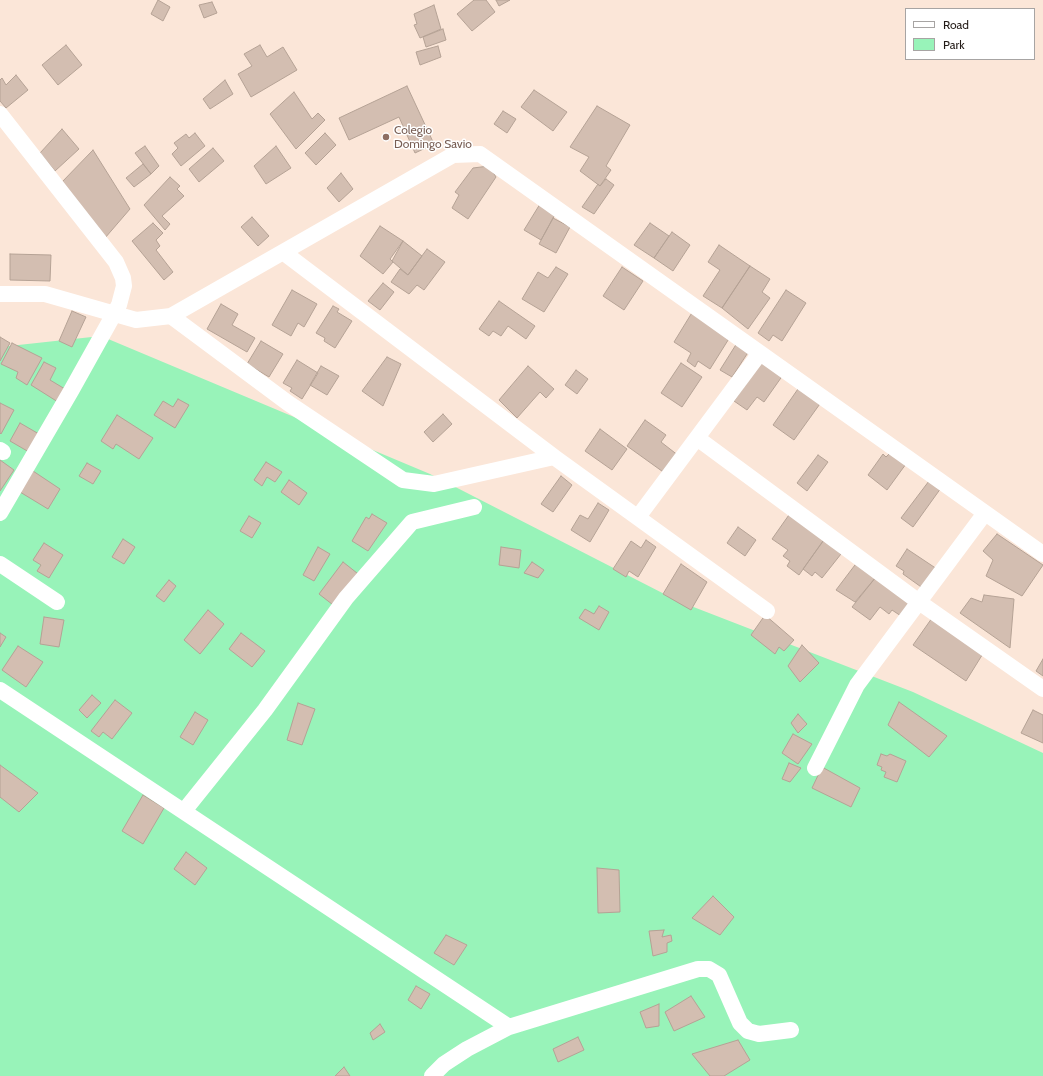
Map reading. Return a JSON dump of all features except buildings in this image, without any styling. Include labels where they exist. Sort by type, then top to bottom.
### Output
[{"type":"street","points":[[0,114],[116,262],[123,278],[124,286],[119,305],[0,513]]},
{"type":"street","points":[[0,294],[45,294],[136,320],[171,316],[453,155],[480,154],[1043,554]]},
{"type":"street","points":[[283,252],[554,457],[767,611]]},
{"type":"street","points":[[171,316],[288,403],[403,480],[434,484],[554,457]]},
{"type":"street","points":[[638,517],[760,353]]},
{"type":"street","points":[[697,438],[919,602],[1043,689]]},
{"type":"street","points":[[184,811],[265,710],[346,598],[412,522],[474,508]]},
{"type":"street","points":[[815,768],[857,685],[985,513]]},
{"type":"street","points":[[0,564],[58,602]]},
{"type":"street","points":[[0,690],[509,1027]]},
{"type":"street","points":[[432,1076],[444,1064],[467,1049],[509,1027],[698,969],[709,969],[719,976],[740,1024],[748,1031],[759,1034],[792,1030]]},
{"type":"green space","points":[[101,336],[430,474],[678,601],[913,692],[1043,753],[1043,1076],[0,1076],[0,347]]},
{"type":"place","name":"Colegio Domingo Savio","points":[[386,137]]}]
